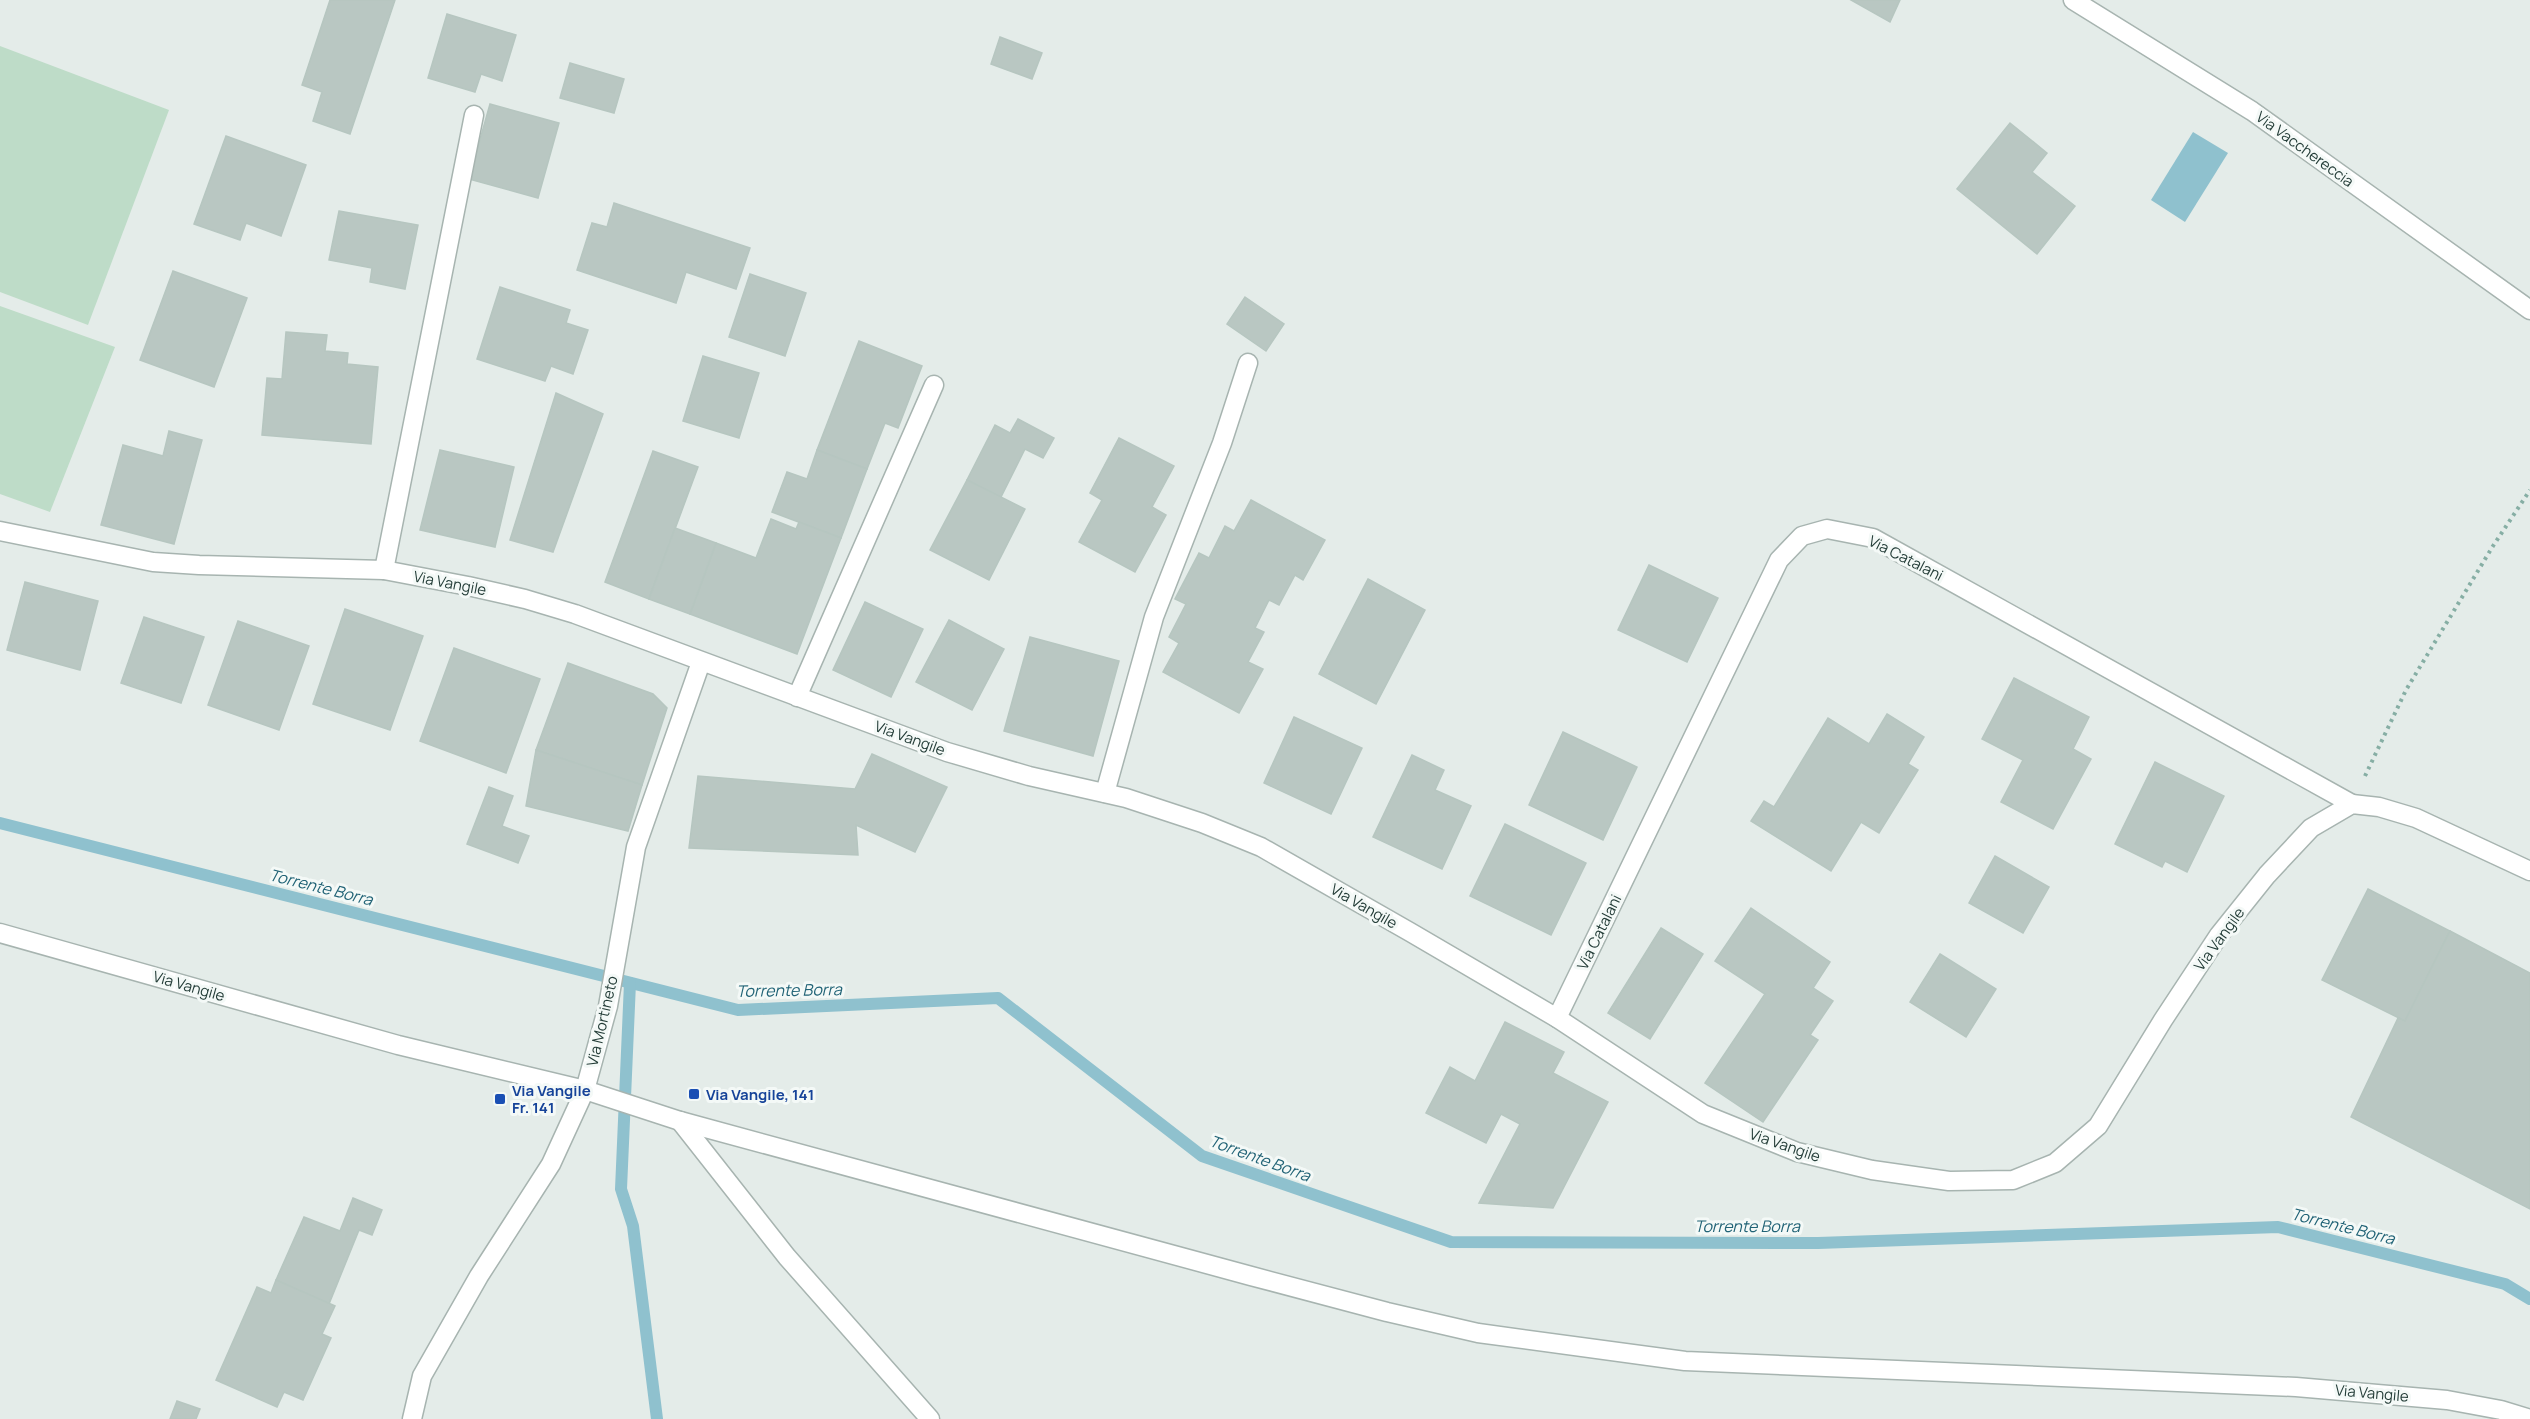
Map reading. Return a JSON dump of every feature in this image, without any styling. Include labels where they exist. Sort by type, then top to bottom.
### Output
[{"type":"street","name":"Via Vacchereccia","points":[[2073,0],[2252,111],[2530,310]]},
{"type":"street","points":[[384,570],[474,115]]},
{"type":"street","points":[[1105,793],[1154,617],[1222,443],[1248,363]]},
{"type":"street","points":[[797,698],[934,385]]},
{"type":"street","name":"Via Catalani","points":[[1557,1018],[1779,560],[1802,536],[1827,529],[1873,538],[2352,804]]},
{"type":"street","name":"Via Vangile","points":[[0,531],[153,562],[199,566],[384,570],[525,599],[575,614],[947,752],[1029,776],[1105,793],[1175,813],[1261,847],[1557,1018],[1703,1114],[1797,1152],[1872,1170],[1949,1181],[2013,1180],[2055,1163],[2098,1126],[2163,1020],[2219,935],[2267,875],[2311,828],[2352,804]]},
{"type":"street","name":"Via Mortineto","points":[[412,1419],[422,1376],[479,1276],[551,1164],[585,1090],[608,1006],[636,847],[700,662]]},
{"type":"street","points":[[2352,804],[2379,807],[2416,818],[2530,871]]},
{"type":"street","name":"Via Vangile","points":[[0,933],[398,1045],[585,1090],[680,1120],[1387,1312],[1490,1335],[1685,1361],[2296,1386],[2447,1400],[2501,1410],[2530,1419]]},
{"type":"street","points":[[680,1120],[787,1257],[930,1419]]},
{"type":"path","points":[[2352,804],[2406,690],[2493,546],[2530,490]]},
{"type":"green space","points":[[0,46],[169,110],[88,325],[0,292]]},
{"type":"green space","points":[[0,306],[115,347],[50,512],[0,494]]},
{"type":"water","points":[[2193,132],[2228,153],[2185,222],[2151,200]]},
{"type":"building","points":[[330,0],[395,0],[350,134],[313,121],[322,92],[302,85]]},
{"type":"building","points":[[1851,0],[1900,0],[1890,22]]},
{"type":"building","points":[[447,14],[516,35],[502,81],[481,74],[475,92],[428,78]]},
{"type":"building","points":[[1000,37],[1042,53],[1032,79],[991,64]]},
{"type":"building","points":[[570,63],[624,79],[614,113],[560,98]]},
{"type":"building","points":[[490,104],[559,123],[538,198],[469,179]]},
{"type":"building","points":[[2010,123],[2047,153],[2032,172],[2075,206],[2037,254],[1957,189]]},
{"type":"building","points":[[226,136],[306,165],[281,236],[246,223],[240,240],[194,224]]},
{"type":"building","points":[[614,203],[750,248],[736,289],[686,272],[676,303],[577,270],[592,223],[607,227]]},
{"type":"building","points":[[339,211],[418,225],[405,289],[370,282],[372,268],[329,260]]},
{"type":"building","points":[[173,271],[247,298],[214,387],[140,360]]},
{"type":"building","points":[[750,274],[806,293],[785,356],[729,337]]},
{"type":"building","points":[[500,287],[570,310],[566,323],[588,330],[573,374],[551,366],[545,381],[477,359]]},
{"type":"building","points":[[1245,297],[1284,324],[1266,351],[1227,324]]},
{"type":"building","points":[[286,332],[327,335],[325,351],[348,353],[347,364],[378,367],[371,444],[262,435],[267,378],[282,379]]},
{"type":"building","points":[[859,341],[922,366],[898,428],[885,423],[867,469],[817,450]]},
{"type":"building","points":[[703,356],[759,373],[739,438],[683,421]]},
{"type":"building","points":[[556,393],[603,414],[553,552],[510,540]]},
{"type":"building","points":[[1018,419],[1054,438],[1043,458],[1025,449],[1001,497],[967,480],[995,425],[1010,433]]},
{"type":"building","points":[[169,431],[202,440],[174,544],[101,525],[123,445],[163,456]]},
{"type":"building","points":[[1119,438],[1174,466],[1152,507],[1166,515],[1135,572],[1079,542],[1102,500],[1090,493]]},
{"type":"building","points":[[440,450],[514,467],[495,547],[420,530]]},
{"type":"building","points":[[817,450],[867,469],[841,538],[772,512],[787,472],[807,479]]},
{"type":"building","points":[[653,451],[698,467],[649,599],[605,582]]},
{"type":"building","points":[[967,480],[1025,509],[989,580],[930,550]]},
{"type":"building","points":[[1251,500],[1325,540],[1303,580],[1295,575],[1279,605],[1269,600],[1255,628],[1264,632],[1248,662],[1263,669],[1239,713],[1163,672],[1179,643],[1169,637],[1186,604],[1175,599],[1199,553],[1209,558],[1225,526],[1234,531]]},
{"type":"building","points":[[771,519],[796,529],[799,522],[841,538],[797,654],[690,614],[716,543],[756,558]]},
{"type":"building","points":[[675,528],[716,543],[690,614],[649,599]]},
{"type":"building","points":[[1649,565],[1718,598],[1687,662],[1618,630]]},
{"type":"building","points":[[1368,579],[1425,610],[1376,704],[1319,674]]},
{"type":"building","points":[[25,582],[98,601],[80,670],[7,650]]},
{"type":"building","points":[[865,602],[923,629],[891,697],[833,670]]},
{"type":"building","points":[[345,609],[423,636],[390,730],[313,704]]},
{"type":"building","points":[[144,617],[204,637],[181,703],[121,683]]},
{"type":"building","points":[[949,620],[1004,649],[972,710],[916,682]]},
{"type":"building","points":[[238,621],[309,646],[279,730],[208,705]]},
{"type":"building","points":[[1030,637],[1119,661],[1093,756],[1004,731]]},
{"type":"building","points":[[454,648],[540,679],[506,773],[420,741]]},
{"type":"building","points":[[568,663],[653,694],[667,708],[642,785],[536,750]]},
{"type":"building","points":[[2014,678],[2089,717],[2073,749],[2091,759],[2053,829],[2001,802],[2023,760],[1982,739]]},
{"type":"building","points":[[1887,714],[1924,737],[1908,764],[1918,770],[1879,833],[1861,822],[1831,871],[1751,821],[1764,801],[1774,807],[1828,718],[1869,744]]},
{"type":"building","points":[[1294,717],[1362,748],[1331,814],[1264,783]]},
{"type":"building","points":[[1563,732],[1637,767],[1603,840],[1529,805]]},
{"type":"building","points":[[536,750],[642,785],[628,831],[526,806]]},
{"type":"building","points":[[872,754],[947,787],[915,852],[856,825],[858,855],[689,848],[698,776],[855,789]]},
{"type":"building","points":[[1412,755],[1444,770],[1435,790],[1471,806],[1442,869],[1373,837]]},
{"type":"building","points":[[2155,762],[2224,796],[2187,872],[2165,861],[2162,867],[2115,844]]},
{"type":"building","points":[[489,787],[513,796],[502,826],[529,836],[518,863],[467,844]]},
{"type":"building","points":[[1505,824],[1586,863],[1551,935],[1470,896]]},
{"type":"building","points":[[1995,856],[2049,887],[2023,933],[1969,903]]},
{"type":"building","points":[[2368,889],[2450,931],[2405,1021],[2322,980]]},
{"type":"building","points":[[1751,908],[1830,962],[1813,988],[1833,1001],[1810,1035],[1818,1040],[1763,1122],[1705,1083],[1765,994],[1715,961]]},
{"type":"building","points":[[1661,928],[1703,954],[1650,1039],[1608,1013]]},
{"type":"building","points":[[2450,931],[2530,973],[2530,1209],[2351,1117],[2398,1018],[2405,1021]]},
{"type":"building","points":[[1940,954],[1996,989],[1966,1037],[1910,1002]]},
{"type":"building","points":[[1505,1022],[1564,1052],[1553,1073],[1608,1102],[1553,1208],[1479,1203],[1520,1124],[1501,1114],[1486,1143],[1426,1113],[1450,1067],[1475,1081]]},
{"type":"building","points":[[353,1198],[382,1210],[372,1235],[359,1230],[329,1304],[276,1280],[304,1217],[340,1231]]},
{"type":"building","points":[[276,1280],[335,1306],[322,1334],[331,1338],[303,1400],[284,1392],[277,1407],[216,1380],[257,1287],[271,1293]]},
{"type":"building","points":[[177,1401],[200,1409],[196,1419],[170,1419]]},
{"type":"waterway","name":"Torrente Borra","points":[[0,823],[738,1010],[998,998],[1202,1156],[1451,1242],[1818,1243],[2278,1227],[2505,1284],[2530,1299]]},
{"type":"waterway","points":[[630,983],[621,1189],[633,1226],[657,1419]]},
{"type":"place","name":"Via Vangile, 141","points":[[694,1094]]},
{"type":"place","name":"Via Vangile Fr. 141","points":[[500,1099]]}]
